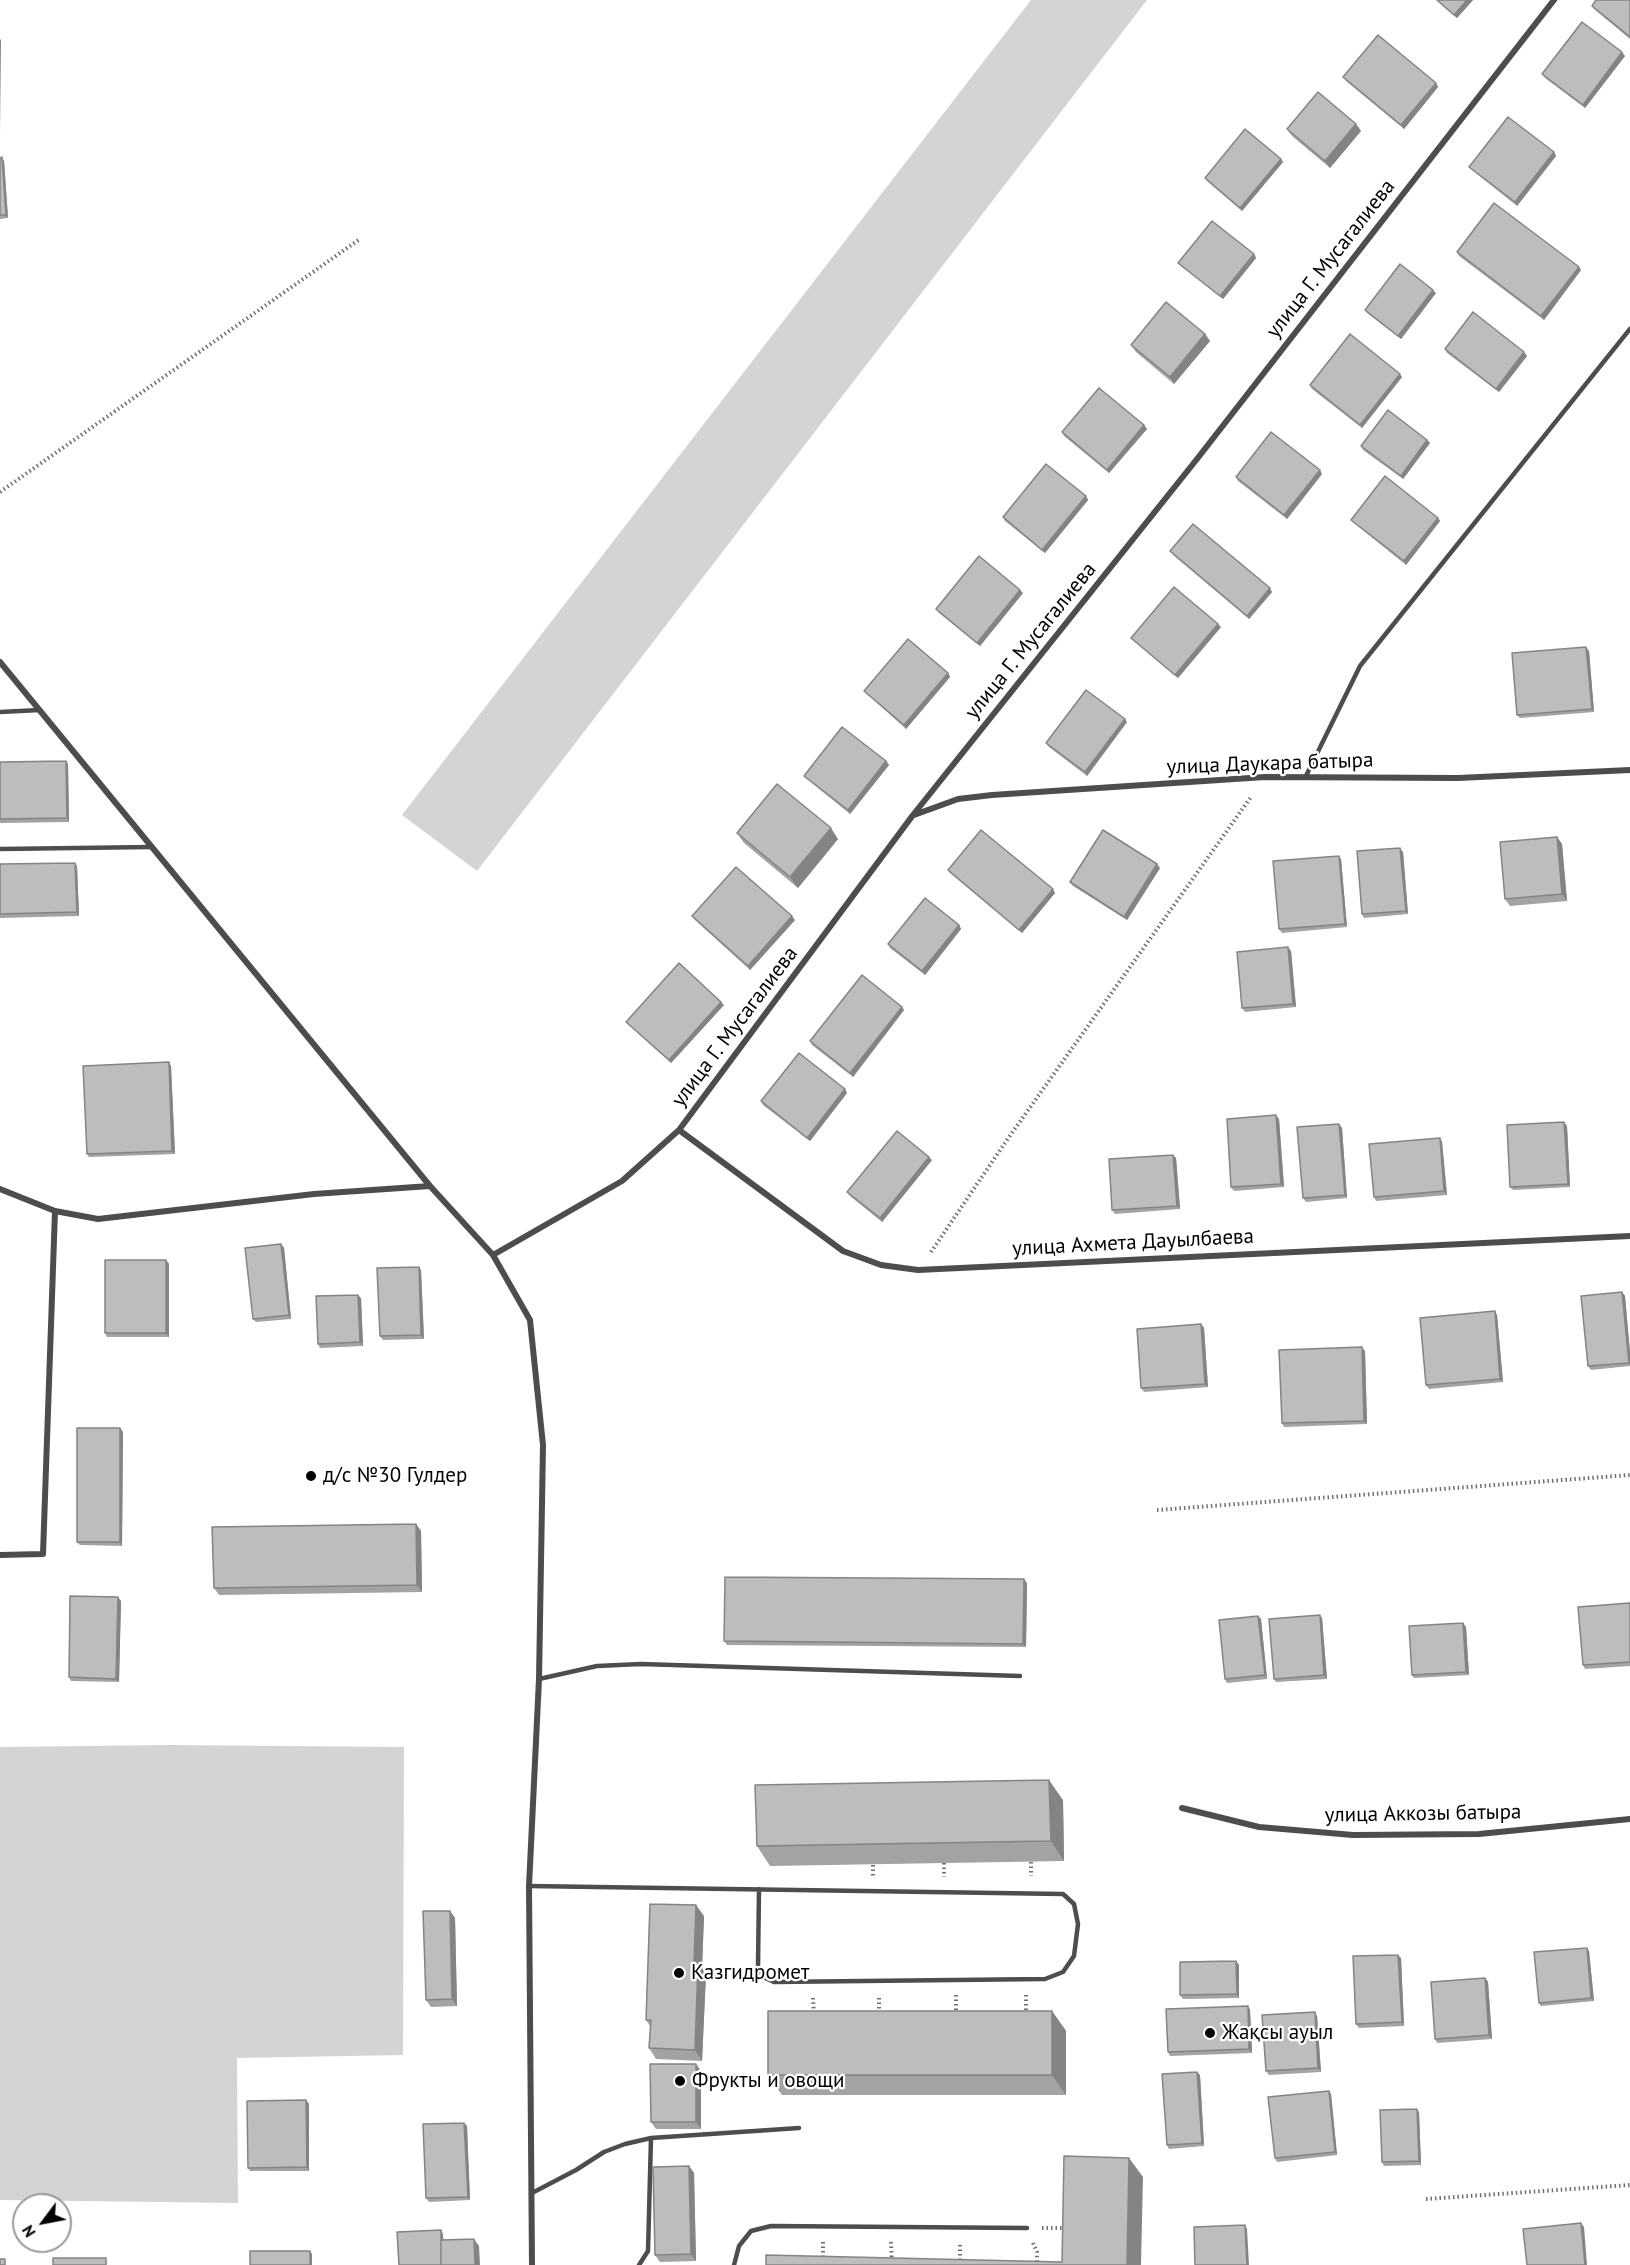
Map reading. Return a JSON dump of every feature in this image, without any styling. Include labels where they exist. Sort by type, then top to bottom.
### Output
[{"type":"street","name":"улица Г. Мусагалиева","points":[[493,1255],[622,1181],[679,1130],[913,815],[1204,450],[1554,0]]},
{"type":"street","points":[[0,662],[430,1186],[493,1255],[530,1320],[543,1445],[539,1679],[529,1886],[532,2265]]},
{"type":"street","name":"улица Даукара батыра","points":[[913,815],[958,799],[992,795],[1265,777],[1458,778],[1630,770]]},
{"type":"street","name":"улица Ахмета Дауылбаева","points":[[679,1130],[843,1251],[881,1265],[918,1270],[1630,1236]]},
{"type":"street","points":[[0,1190],[56,1211],[98,1219],[314,1194],[430,1186]]},
{"type":"street","points":[[0,1555],[43,1554],[56,1211]]},
{"type":"street","name":"улица Аккозы батыра","points":[[1182,1808],[1259,1827],[1353,1835],[1479,1834],[1630,1819]]},
{"type":"lane","points":[[1306,776],[1360,666],[1630,329]]},
{"type":"lane","points":[[0,712],[40,711]]},
{"type":"lane","points":[[0,849],[152,847]]},
{"type":"lane","points":[[539,1679],[597,1666],[641,1664],[1020,1676]]},
{"type":"lane","points":[[529,1886],[759,1889],[1063,1894],[1074,1904],[1078,1924],[1074,1956],[1064,1972],[1045,1979],[774,1982],[763,1977],[758,1966],[759,1889]]},
{"type":"lane","points":[[532,2193],[604,2152],[625,2144],[651,2138],[800,2128]]},
{"type":"lane","points":[[639,2265],[648,2251],[651,2138]]},
{"type":"lane","points":[[734,2265],[739,2246],[751,2231],[771,2226],[1027,2228]]},
{"type":"path","points":[[0,492],[360,239]]},
{"type":"path","points":[[918,1270],[1265,777]]},
{"type":"path","points":[[1157,1510],[1630,1475]]},
{"type":"path","points":[[1025,1979],[1026,2020]]},
{"type":"path","points":[[956,1980],[957,2020]]},
{"type":"path","points":[[879,1981],[879,2021]]},
{"type":"path","points":[[813,1982],[814,2021]]},
{"type":"path","points":[[1426,2199],[1630,2185]]},
{"type":"path","points":[[1027,2228],[1077,2228]]},
{"type":"shaded area","points":[[1031,0],[1147,0],[477,871],[402,815]]},
{"type":"shaded area","points":[[168,1745],[404,1747],[403,2055],[237,2058],[238,2203],[72,2201],[72,2193],[12,2193],[12,2200],[0,2200],[0,1747]]},
{"type":"building","points":[[1437,0],[1467,0],[1454,15]]},
{"type":"building","points":[[1596,0],[1630,0],[1630,37],[1592,6]]},
{"type":"building","points":[[1582,22],[1622,52],[1583,105],[1542,74]]},
{"type":"building","points":[[1378,35],[1436,83],[1401,125],[1343,77]]},
{"type":"building","points":[[1318,92],[1356,124],[1325,161],[1287,129]]},
{"type":"building","points":[[1508,117],[1554,152],[1515,202],[1469,167]]},
{"type":"building","points":[[1245,129],[1281,159],[1240,208],[1205,178]]},
{"type":"building","points":[[2,157],[6,215],[0,215],[0,158]]},
{"type":"building","points":[[1494,203],[1579,267],[1541,316],[1457,252]]},
{"type":"building","points":[[1212,221],[1254,254],[1220,296],[1178,263]]},
{"type":"building","points":[[1400,264],[1433,290],[1398,336],[1365,310]]},
{"type":"building","points":[[1166,302],[1205,334],[1170,377],[1131,345]]},
{"type":"building","points":[[1473,312],[1524,352],[1496,389],[1445,349]]},
{"type":"building","points":[[1350,334],[1400,374],[1360,425],[1310,385]]},
{"type":"building","points":[[1099,388],[1144,425],[1107,470],[1062,432]]},
{"type":"building","points":[[1388,410],[1427,440],[1401,476],[1361,446]]},
{"type":"building","points":[[1271,432],[1320,470],[1284,515],[1236,477]]},
{"type":"building","points":[[1046,464],[1086,496],[1042,550],[1003,517]]},
{"type":"building","points":[[1385,476],[1438,518],[1404,561],[1351,520]]},
{"type":"building","points":[[1193,524],[1270,588],[1247,616],[1170,551]]},
{"type":"building","points":[[979,556],[1020,590],[977,643],[936,609]]},
{"type":"building","points":[[1174,587],[1218,624],[1175,675],[1131,638]]},
{"type":"building","points":[[908,639],[948,673],[904,725],[864,691]]},
{"type":"building","points":[[1586,647],[1592,709],[1517,715],[1512,653]]},
{"type":"building","points":[[1086,690],[1125,719],[1085,772],[1046,743]]},
{"type":"building","points":[[842,727],[886,761],[848,810],[804,776]]},
{"type":"building","points":[[66,761],[67,818],[0,819],[0,762]]},
{"type":"building","points":[[777,784],[831,828],[790,877],[737,833]]},
{"type":"building","points":[[981,830],[1053,889],[1019,930],[948,870]]},
{"type":"building","points":[[1103,830],[1157,864],[1124,917],[1070,882]]},
{"type":"building","points":[[1557,837],[1562,894],[1505,899],[1500,842]]},
{"type":"building","points":[[1400,848],[1406,911],[1362,914],[1357,851]]},
{"type":"building","points":[[1339,856],[1345,924],[1279,929],[1273,861]]},
{"type":"building","points":[[75,863],[77,912],[0,914],[0,864]]},
{"type":"building","points":[[736,867],[792,916],[748,966],[692,916]]},
{"type":"building","points":[[925,898],[959,925],[922,971],[888,944]]},
{"type":"building","points":[[1288,947],[1293,1004],[1242,1008],[1237,952]]},
{"type":"building","points":[[679,963],[721,1002],[669,1060],[626,1022]]},
{"type":"building","points":[[862,975],[902,1007],[850,1073],[810,1041]]},
{"type":"building","points":[[799,1053],[845,1089],[807,1138],[761,1101]]},
{"type":"building","points":[[169,1062],[172,1151],[87,1154],[83,1066]]},
{"type":"building","points":[[1276,1115],[1281,1184],[1231,1187],[1227,1119]]},
{"type":"building","points":[[1564,1122],[1568,1184],[1510,1187],[1507,1125]]},
{"type":"building","points":[[1339,1124],[1345,1195],[1303,1198],[1297,1127]]},
{"type":"building","points":[[897,1131],[929,1157],[880,1218],[847,1192]]},
{"type":"building","points":[[1440,1138],[1444,1191],[1374,1197],[1369,1144]]},
{"type":"building","points":[[1173,1155],[1177,1206],[1112,1210],[1109,1159]]},
{"type":"building","points":[[281,1244],[289,1315],[253,1319],[245,1248]]},
{"type":"building","points":[[105,1260],[166,1260],[166,1333],[105,1333]]},
{"type":"building","points":[[419,1267],[421,1335],[380,1336],[377,1268]]},
{"type":"building","points":[[1622,1292],[1629,1363],[1588,1366],[1581,1296]]},
{"type":"building","points":[[358,1295],[360,1342],[318,1344],[316,1296]]},
{"type":"building","points":[[1495,1311],[1500,1379],[1426,1385],[1420,1318]]},
{"type":"building","points":[[1201,1324],[1205,1384],[1141,1388],[1137,1329]]},
{"type":"building","points":[[1362,1347],[1364,1421],[1282,1423],[1279,1350]]},
{"type":"building","points":[[77,1428],[120,1428],[120,1542],[77,1542]]},
{"type":"building","points":[[416,1524],[417,1585],[214,1588],[212,1527]]},
{"type":"building","points":[[725,1577],[1024,1579],[1023,1644],[724,1641]]},
{"type":"building","points":[[70,1596],[118,1597],[116,1679],[69,1677]]},
{"type":"building","points":[[1630,1603],[1630,1662],[1583,1665],[1578,1607]]},
{"type":"building","points":[[1320,1615],[1324,1675],[1274,1679],[1269,1619]]},
{"type":"building","points":[[1258,1616],[1265,1675],[1225,1679],[1219,1620]]},
{"type":"building","points":[[1463,1623],[1466,1672],[1412,1675],[1409,1626]]},
{"type":"building","points":[[1049,1780],[1051,1841],[757,1846],[755,1785]]},
{"type":"building","name":"Казгидромет","points":[[650,1904],[696,1905],[694,1963],[698,1963],[695,2050],[649,2048],[651,2020],[646,2020]]},
{"type":"building","points":[[423,1911],[450,1911],[452,1999],[426,2000]]},
{"type":"building","points":[[1587,1948],[1591,1998],[1539,2003],[1534,1952]]},
{"type":"building","points":[[1398,1955],[1402,2022],[1356,2024],[1353,1956]]},
{"type":"building","points":[[1236,1961],[1237,1994],[1180,1995],[1180,1962]]},
{"type":"building","points":[[1485,1978],[1489,2035],[1435,2039],[1431,1982]]},
{"type":"building","points":[[1248,2006],[1249,2049],[1168,2052],[1166,2009]]},
{"type":"building","points":[[768,2011],[1052,2011],[1052,2075],[768,2075]]},
{"type":"building","points":[[1315,2012],[1318,2068],[1266,2071],[1262,2015]]},
{"type":"building","points":[[650,2064],[696,2064],[696,2122],[651,2122]]},
{"type":"building","points":[[1197,2072],[1202,2143],[1167,2145],[1162,2074]]},
{"type":"building","points":[[1329,2091],[1335,2152],[1275,2158],[1268,2097]]},
{"type":"building","points":[[306,2100],[307,2167],[248,2168],[247,2101]]},
{"type":"building","points":[[1417,2109],[1419,2161],[1382,2162],[1380,2110]]},
{"type":"building","points":[[464,2123],[468,2197],[426,2198],[423,2124]]},
{"type":"building","points":[[1064,2156],[1129,2158],[1127,2265],[766,2265],[766,2255],[1062,2262]]},
{"type":"building","points":[[689,2166],[691,2254],[655,2255],[653,2167]]},
{"type":"building","points":[[1581,2223],[1585,2265],[1527,2265],[1523,2229]]},
{"type":"building","points":[[1245,2225],[1247,2265],[1195,2265],[1194,2227]]},
{"type":"building","points":[[441,2230],[441,2265],[399,2265],[397,2232]]},
{"type":"building","points":[[474,2239],[475,2265],[441,2265],[441,2240]]},
{"type":"building","points":[[250,2251],[310,2251],[310,2265],[250,2265]]},
{"type":"building","points":[[53,2258],[106,2258],[106,2265],[53,2265]]},
{"type":"building","points":[[0,2259],[5,2259],[5,2265],[0,2265]]},
{"type":"place","name":"д/с №30 Гулдер","points":[[311,1476]]},
{"type":"place","name":"Казгидромет","points":[[679,1973]]},
{"type":"place","name":"Жақсы ауыл","points":[[1210,2033]]},
{"type":"place","name":"Фрукты и овощи","points":[[680,2081]]}]
